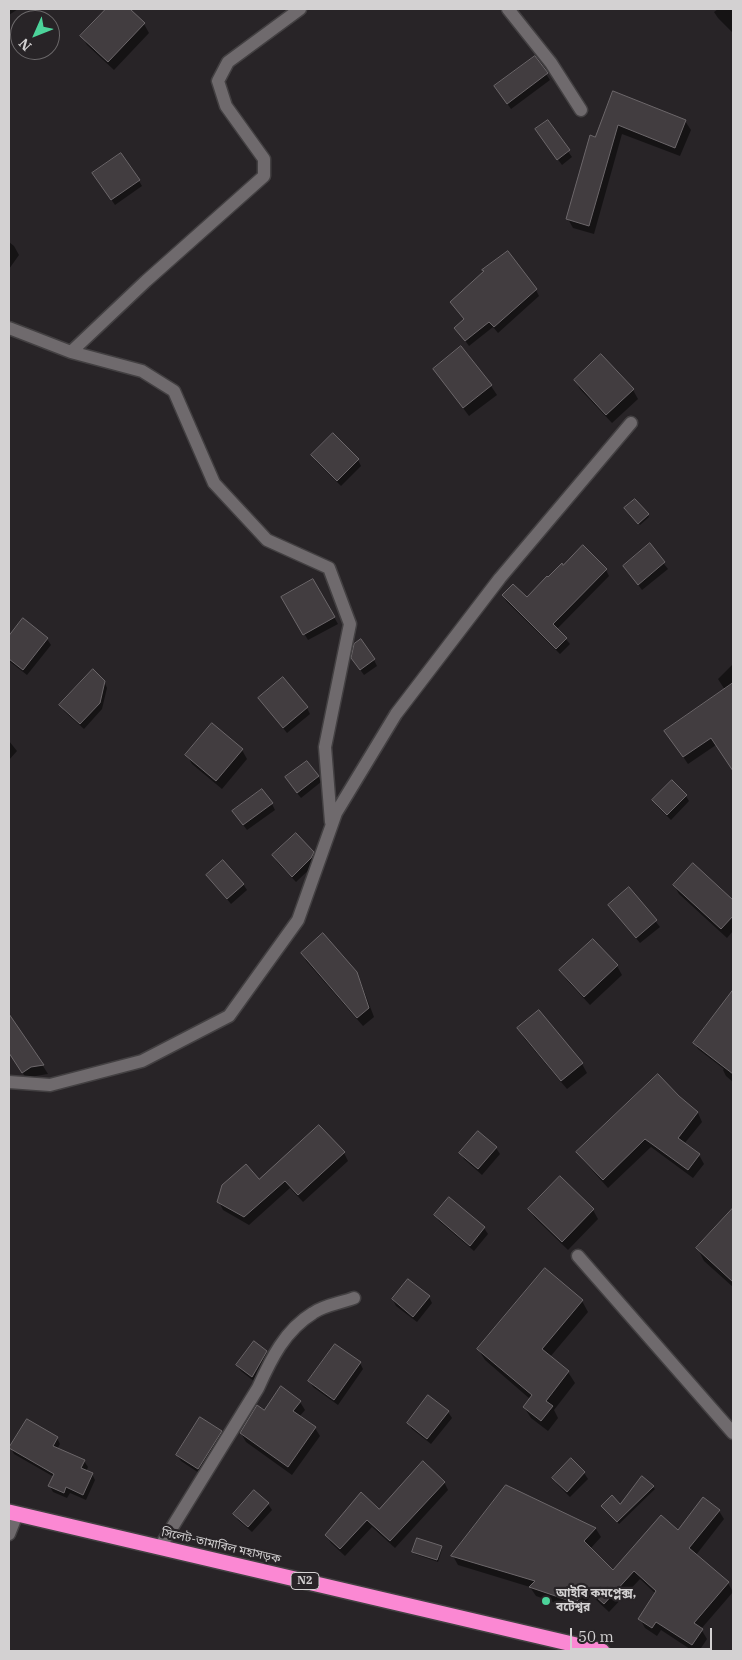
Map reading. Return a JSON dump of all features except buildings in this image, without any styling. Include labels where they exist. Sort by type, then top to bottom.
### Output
[{"type":"highway","name":"সিলেট-তামাবিল মহাসড়ক","points":[[13,1513],[582,1649],[602,1651]]},
{"type":"street","points":[[71,352],[154,274],[264,176],[264,159],[226,106],[218,81],[228,62],[300,9]]},
{"type":"street","points":[[508,9],[551,64],[582,110]]},
{"type":"street","points":[[9,328],[71,352],[142,372],[174,391],[214,483],[266,540],[329,568],[350,624],[325,747],[331,827]]},
{"type":"street","points":[[9,1082],[50,1084],[142,1061],[229,1016],[298,920],[336,813],[396,714],[500,578],[631,424]]},
{"type":"street","points":[[578,1256],[733,1433]]},
{"type":"street","points":[[160,1547],[258,1388],[269,1364],[287,1335],[314,1312],[354,1298]]},
{"type":"street","points":[[9,1534],[13,1513]]},
{"type":"place","name":"আইবি কমপ্লেক্স, বটেশ্বর","points":[[546,1601]]}]
